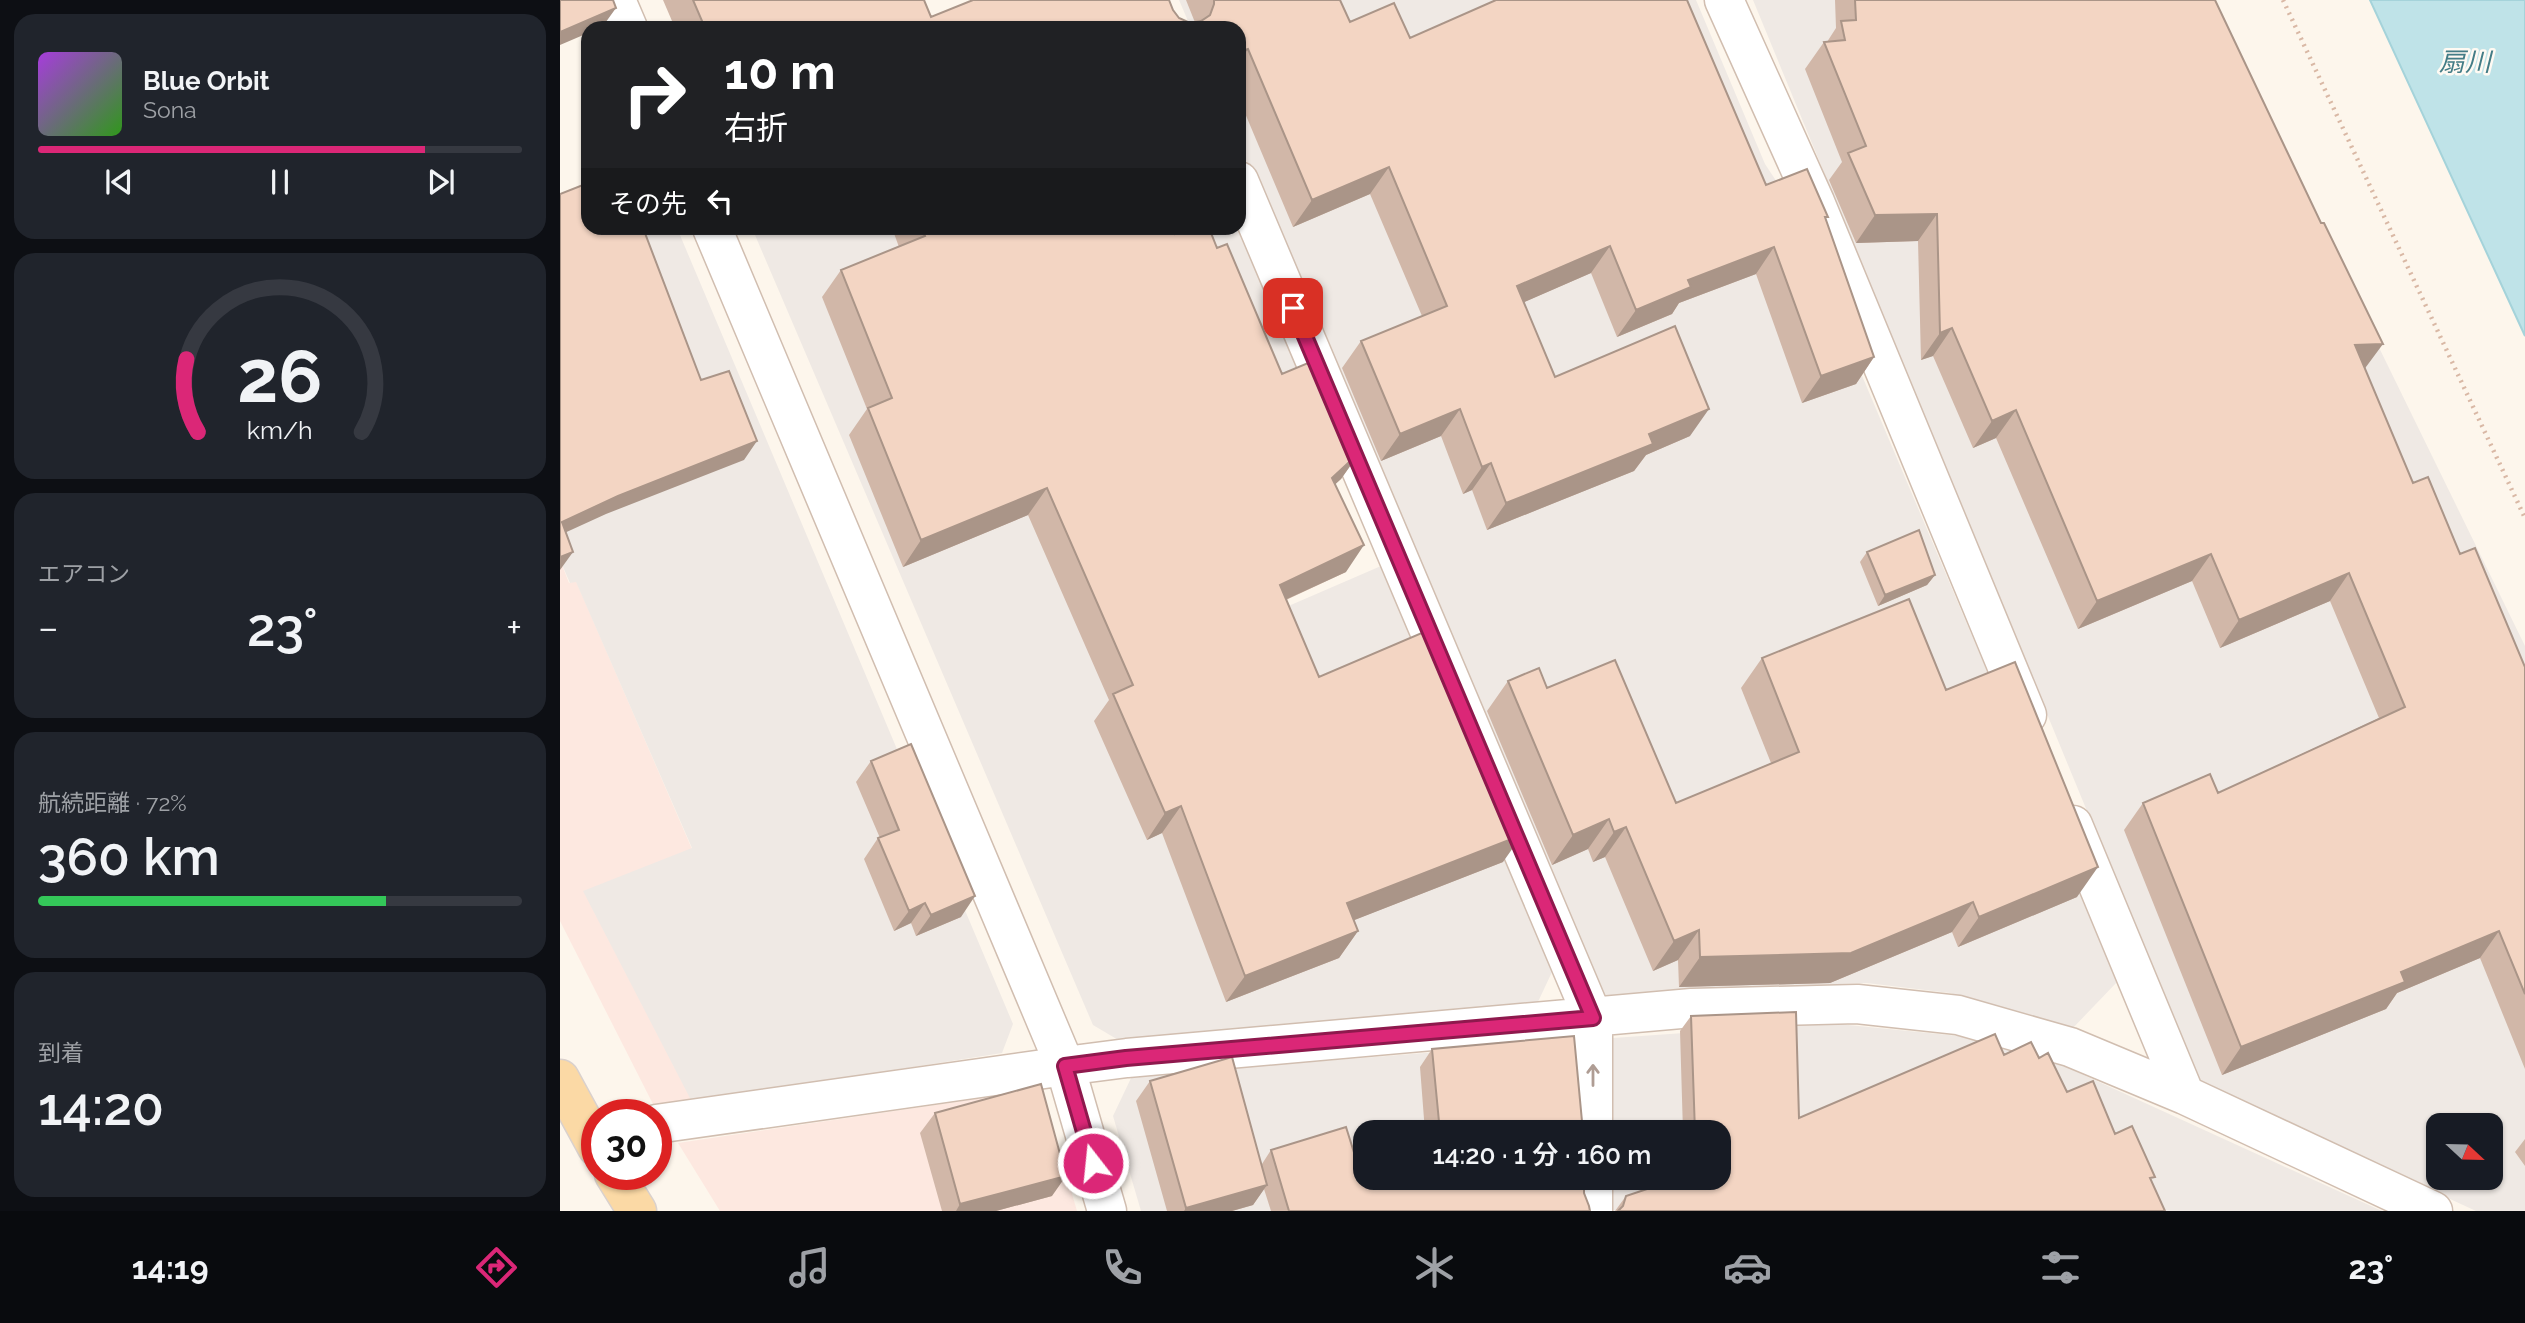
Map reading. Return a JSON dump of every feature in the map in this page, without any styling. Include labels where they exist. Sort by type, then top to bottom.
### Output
[{"type":"main road","points":[[560,1079],[581,1117]]},
{"type":"main road","points":[[624,1190],[637,1211]]},
{"type":"street","points":[[616,0],[625,21]]},
{"type":"street","points":[[1724,0],[1815,202],[2042,751]]},
{"type":"street","points":[[1246,198],[1593,1018],[1593,1120]]},
{"type":"street","points":[[715,235],[1065,1066],[1107,1211]]},
{"type":"street","points":[[2058,789],[2185,1095]]},
{"type":"street","points":[[672,1122],[1126,1058],[1692,1008],[1857,1004],[1958,1015],[2070,1047],[2185,1095],[2433,1211]]},
{"type":"street","points":[[1593,1190],[1593,1211]]},
{"type":"path","points":[[2283,0],[2525,518]]},
{"type":"shaded area","points":[[1179,0],[1696,0],[1765,164],[1786,196],[2118,981],[2071,1030],[1950,993],[1867,983],[1704,989],[1609,997],[1595,990],[1246,160],[1246,21],[1188,21]]},
{"type":"shaded area","points":[[1753,0],[2209,0],[2525,646],[2525,1211],[2476,1211],[2431,1190],[2503,1190],[2503,1113],[2426,1113],[2426,1188],[2199,1083]]},
{"type":"shaded area","points":[[581,186],[581,235],[680,235],[1013,1024],[1002,1053],[692,1102],[583,891],[692,848],[576,582],[570,583],[560,560],[560,194]]},
{"type":"shaded area","points":[[755,235],[1242,235],[1309,393],[1178,654],[1381,566],[1552,972],[1536,1006],[1120,1041],[1093,1025]]},
{"type":"shaded area","points":[[560,560],[569,583],[576,581],[692,849],[692,1102],[672,1105],[672,1099],[650,1099],[560,921]]},
{"type":"shaded area","points":[[1828,1023],[1959,1036],[2064,1066],[2382,1211],[1609,1211],[1610,1190],[1731,1190],[1731,1120],[1611,1120],[1613,1038]]},
{"type":"shaded area","points":[[1578,1041],[1578,1120],[1353,1120],[1353,1190],[1442,1190],[1578,1211],[1141,1211],[1113,1116],[1132,1076]]},
{"type":"shaded area","points":[[1017,1093],[1046,1105],[1077,1211],[720,1211],[678,1143]]},
{"type":"water","name":"扇川","points":[[2370,0],[2525,0],[2525,336],[2508,299]]},
{"type":"building","points":[[560,0],[613,0],[616,8],[560,32]]},
{"type":"building","points":[[693,0],[924,0],[931,17],[973,0],[1169,0],[1179,18],[1186,21],[702,21]]},
{"type":"building","points":[[1214,0],[1340,0],[1350,22],[1394,3],[1410,38],[1496,0],[1687,0],[1766,185],[1807,169],[1828,217],[1825,217],[1874,357],[1821,376],[1774,247],[1688,280],[1691,287],[1636,310],[1610,246],[1517,286],[1555,377],[1675,326],[1709,409],[1649,434],[1653,444],[1506,503],[1491,463],[1482,467],[1460,409],[1400,434],[1361,341],[1447,306],[1389,167],[1312,200],[1246,50],[1246,21],[1201,21],[1210,15]]},
{"type":"building","points":[[1855,0],[2215,0],[2321,223],[2324,223],[2383,344],[2355,345],[2413,483],[2428,477],[2460,554],[2475,548],[2525,667],[2525,994],[2499,931],[2401,972],[2405,982],[2241,1047],[2143,803],[2210,774],[2218,793],[2405,707],[2349,573],[2239,620],[2211,554],[2097,601],[2016,410],[1992,421],[1952,328],[1940,333],[1937,214],[1875,215],[1848,153],[1866,146],[1824,42],[1845,40],[1841,21],[1856,20]]},
{"type":"building","points":[[581,186],[581,235],[646,235],[701,380],[729,371],[757,441],[618,496],[562,522],[573,552],[560,557],[560,194]]},
{"type":"building","points":[[1212,235],[1217,248],[1227,244],[1282,374],[1320,358],[1360,452],[1332,478],[1364,545],[1280,585],[1319,677],[1424,632],[1455,705],[1465,701],[1522,835],[1347,903],[1358,931],[1245,976],[1181,806],[1165,813],[1113,694],[1133,685],[1047,488],[921,540],[868,408],[892,398],[841,270],[925,236]]},
{"type":"building","points":[[1919,530],[1935,575],[1885,595],[1867,552]]},
{"type":"building","points":[[1909,599],[1946,690],[2015,662],[2098,867],[1979,917],[1973,902],[1851,953],[1700,957],[1699,930],[1674,941],[1626,827],[1614,832],[1609,819],[1573,835],[1508,681],[1539,668],[1547,688],[1615,660],[1676,803],[1799,752],[1762,658]]},
{"type":"building","points":[[911,744],[975,896],[931,915],[925,903],[909,911],[878,838],[899,830],[871,761]]},
{"type":"building","points":[[1796,1012],[1799,1118],[1995,1034],[2004,1055],[2031,1042],[2039,1058],[2048,1053],[2067,1092],[2093,1081],[2115,1134],[2132,1126],[2155,1177],[2150,1178],[2165,1211],[1618,1211],[1626,1196],[1644,1190],[1731,1190],[1731,1120],[1695,1120],[1691,1016]]},
{"type":"building","points":[[1574,1036],[1582,1120],[1439,1120],[1432,1049]]},
{"type":"building","points":[[1232,1057],[1267,1185],[1186,1208],[1150,1081]]},
{"type":"building","points":[[1041,1084],[1066,1176],[960,1204],[935,1113]]},
{"type":"building","points":[[1346,1127],[1353,1149],[1353,1190],[1584,1190],[1590,1211],[1289,1211],[1271,1150]]},
{"type":"route","points":[[1093,1163],[1065,1066],[1126,1058],[1593,1018],[1293,308]]}]
